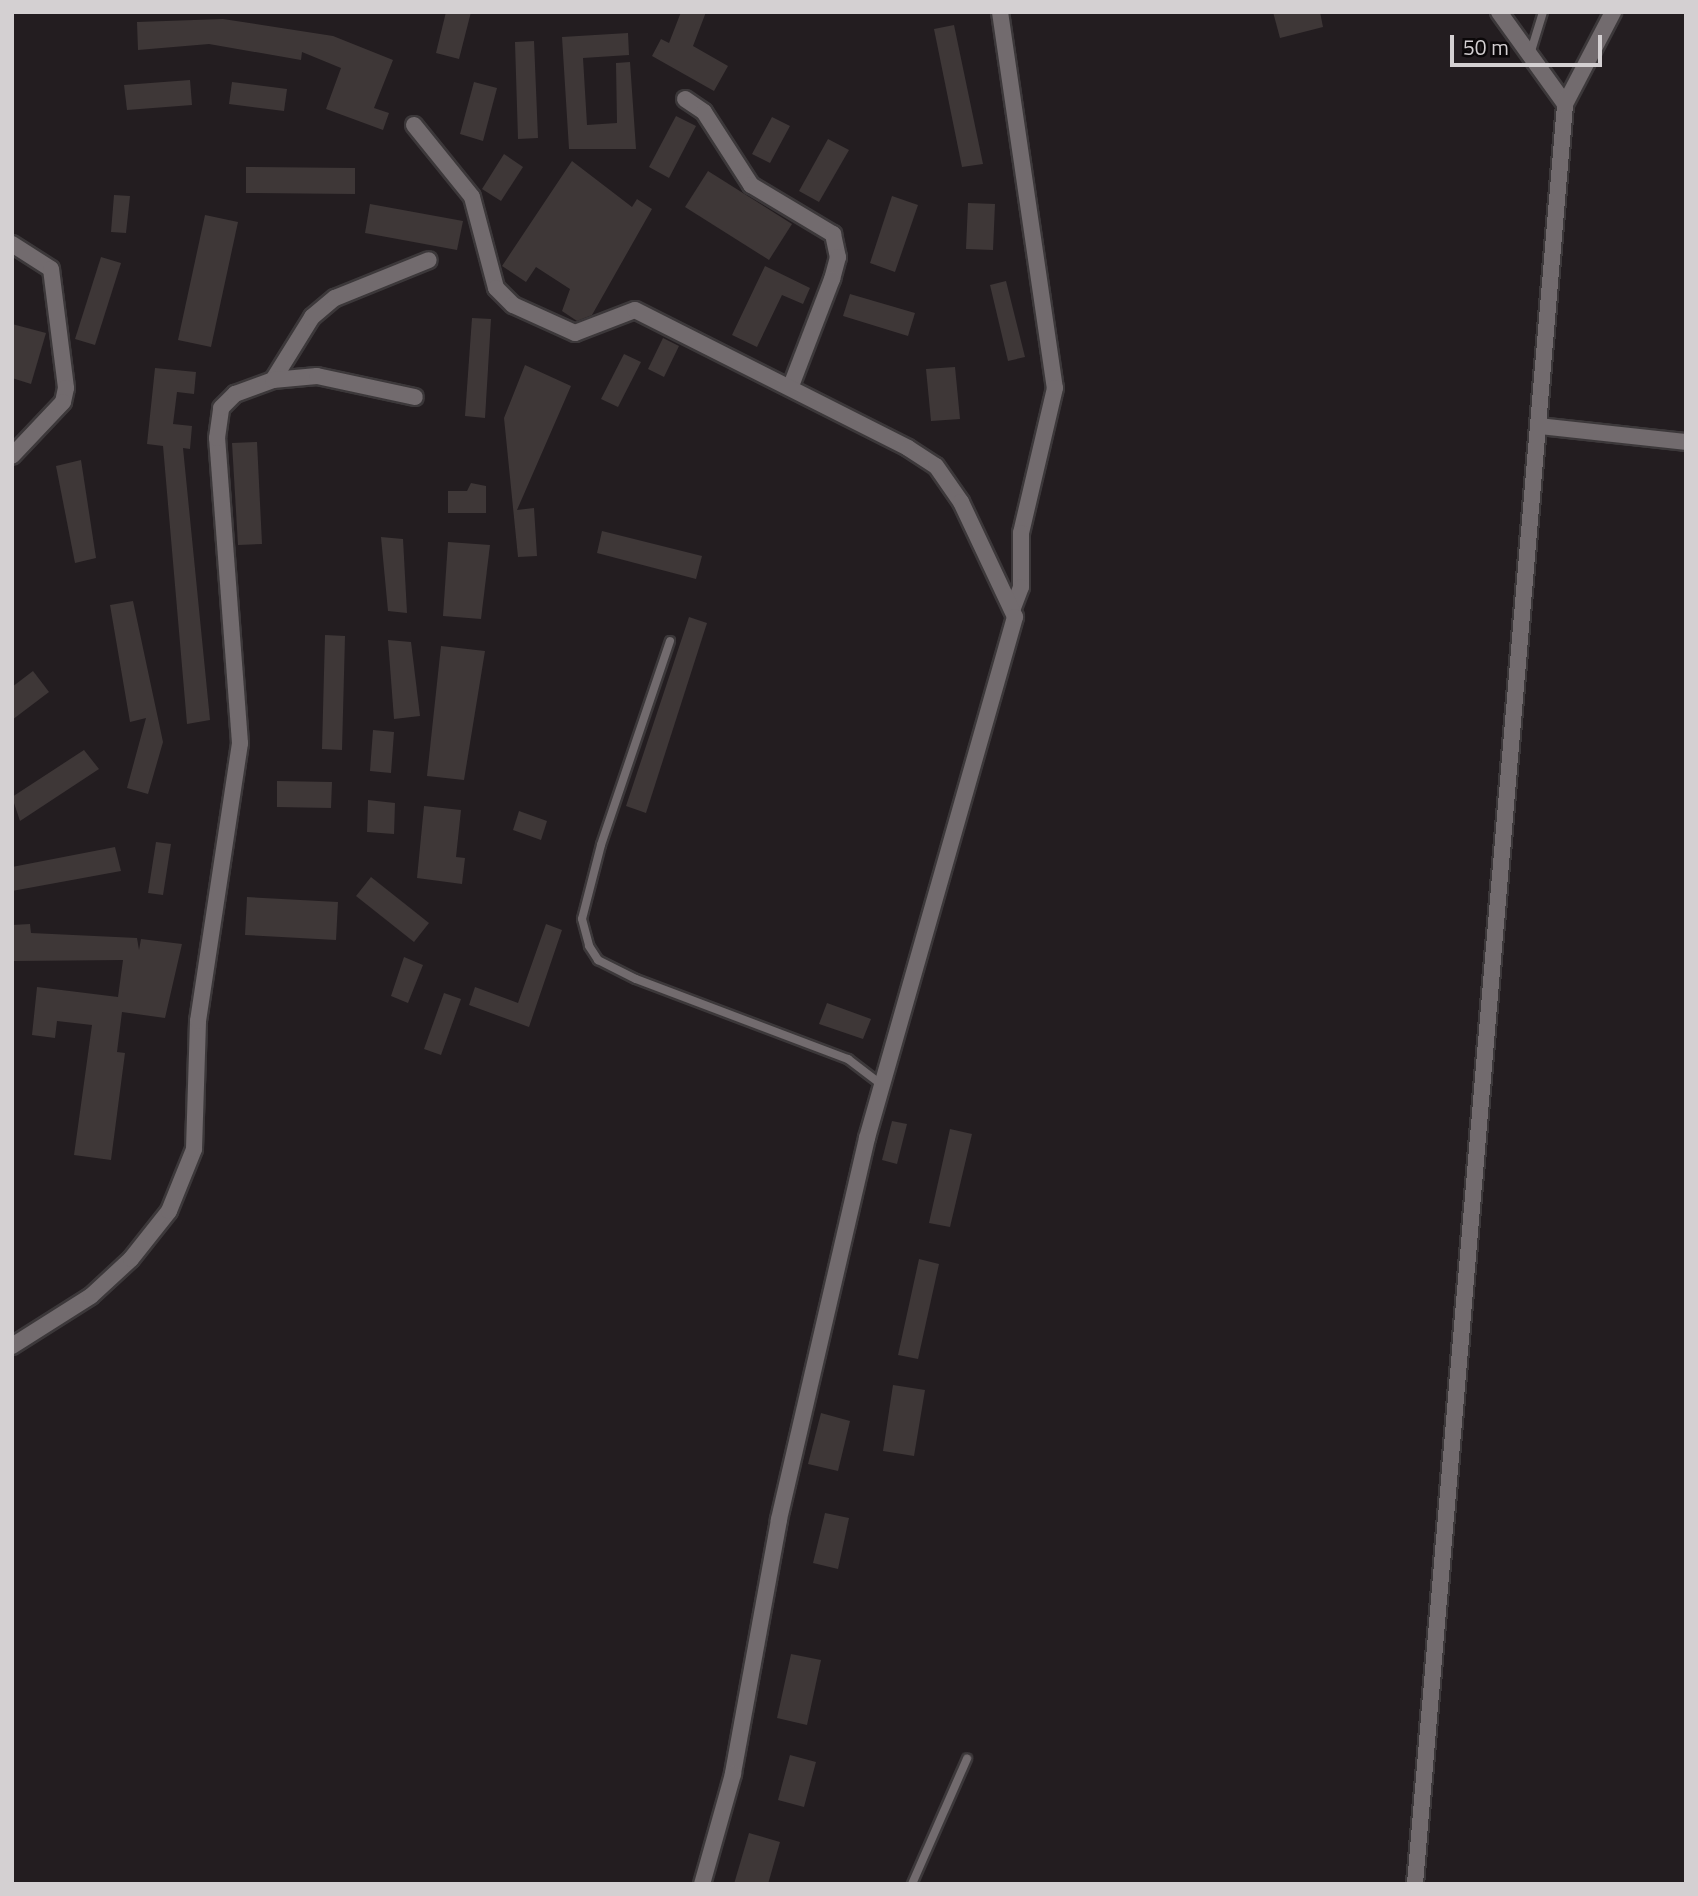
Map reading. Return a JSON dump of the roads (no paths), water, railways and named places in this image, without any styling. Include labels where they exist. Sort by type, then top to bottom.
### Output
[{"type":"street","points":[[702,1884],[733,1774],[779,1520],[882,1085],[1011,649],[1013,608],[1021,587],[1021,533],[1055,388],[1000,12]]},
{"type":"street","points":[[1499,12],[1531,51],[1565,104]]},
{"type":"street","points":[[1415,1884],[1565,104],[1613,12]]},
{"type":"street","points":[[685,99],[704,112],[751,185],[833,234],[838,257],[832,279],[791,386]]},
{"type":"street","points":[[414,125],[472,197],[496,288],[513,304],[575,333],[635,310],[791,386],[936,466],[961,502],[1013,608]]},
{"type":"street","points":[[12,244],[51,269],[66,388],[63,402],[12,457]]},
{"type":"street","points":[[273,380],[312,317],[335,298],[429,260]]},
{"type":"street","points":[[12,1346],[91,1296],[131,1259],[169,1211],[194,1149],[198,1021],[240,743],[217,438],[220,408],[235,394],[273,380],[317,376],[415,397]]},
{"type":"street","points":[[1539,426],[1686,442]]},
{"type":"lane","points":[[1531,51],[1543,12]]},
{"type":"lane","points":[[670,641],[601,845],[582,919],[589,946],[598,960],[636,979],[848,1059],[882,1085]]},
{"type":"lane","points":[[912,1884],[967,1759]]}]
